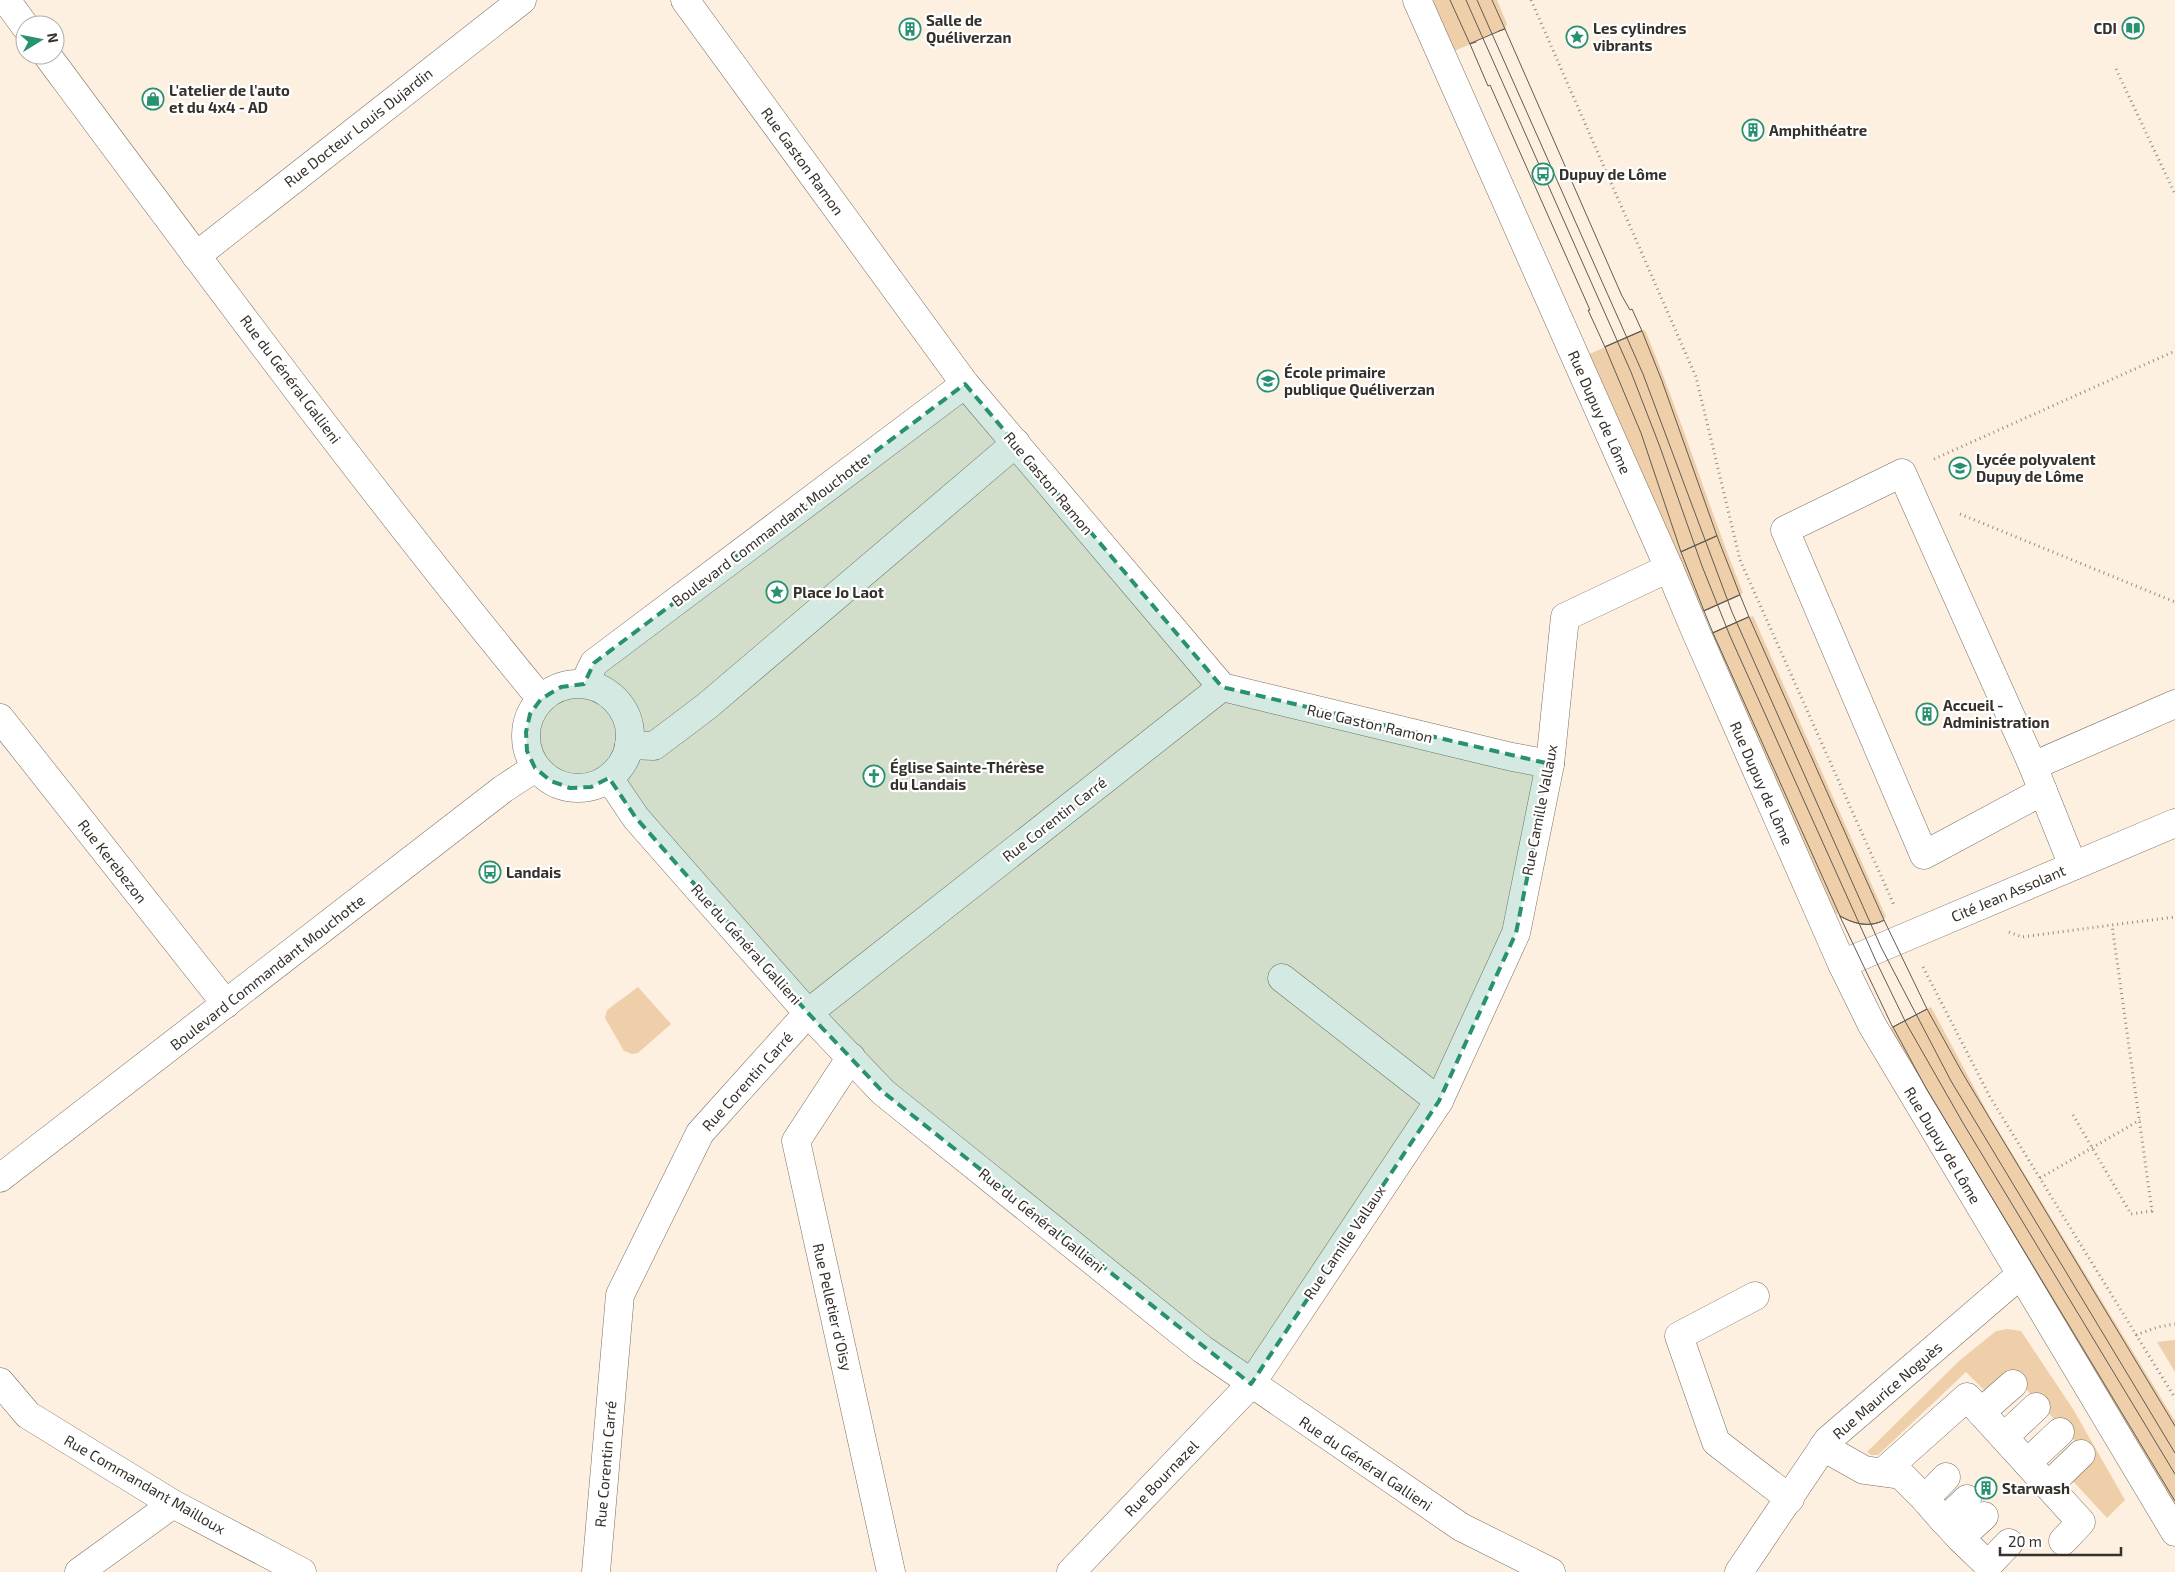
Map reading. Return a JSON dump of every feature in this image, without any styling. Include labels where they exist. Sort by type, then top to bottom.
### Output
[{"type":"street","points":[[6,0],[17,15]]},
{"type":"street","name":"Rue Docteur Louis Dujardin","points":[[196,256],[522,0]]},
{"type":"street","name":"Rue Gaston Ramon","points":[[685,0],[965,384],[1222,687],[1550,764]]},
{"type":"street","name":"Rue Dupuy de Lôme","points":[[1417,0],[1842,964],[1879,1038],[2175,1532]]},
{"type":"street","name":"Rue du Général Gallieni","points":[[54,65],[196,256],[378,495],[541,699]]},
{"type":"street","name":"Boulevard Commandant Mouchotte","points":[[584,684],[594,663],[600,658],[965,384]]},
{"type":"street","points":[[629,745],[654,746],[707,706],[1016,443]]},
{"type":"street","points":[[2043,791],[1924,856],[1785,530],[1906,484],[2033,766],[2043,791],[2072,866]]},
{"type":"street","name":"Rue Camille Vallaux","points":[[1250,1384],[1439,1101],[1516,933],[1550,764],[1565,617],[1669,568]]},
{"type":"street","points":[[584,684],[600,689],[614,698],[624,712],[630,728],[629,745],[622,764],[609,778],[591,787],[570,788],[551,781],[536,768],[527,751],[526,732],[530,714],[541,699],[561,686],[584,684]]},
{"type":"street","name":"Rue Corentin Carré","points":[[596,1572],[620,1295],[700,1133],[808,1013],[1222,687]]},
{"type":"street","points":[[2033,766],[2175,704]]},
{"type":"street","name":"Rue Kerebezon","points":[[0,718],[226,1004]]},
{"type":"street","name":"Boulevard Commandant Mouchotte","points":[[0,1178],[503,789],[536,768]]},
{"type":"street","name":"Rue du Général Gallieni","points":[[609,778],[636,818],[808,1013],[883,1092],[1202,1349],[1250,1384],[1461,1527],[1551,1572]]},
{"type":"street","name":"Cité Jean Assolant","points":[[1842,964],[2175,823]]},
{"type":"street","points":[[1282,978],[1439,1101]]},
{"type":"street","name":"Rue Pelletier d'Oisy","points":[[851,1057],[796,1141],[891,1572]]},
{"type":"street","name":"Rue Maurice Noguès","points":[[1739,1572],[1828,1440],[2020,1275]]},
{"type":"street","points":[[1755,1296],[1679,1336],[1716,1442],[1790,1499]]},
{"type":"street","name":"Rue Commandant Mailloux","points":[[0,1382],[28,1415],[173,1504],[302,1572]]},
{"type":"street","name":"Rue Bournazel","points":[[1071,1572],[1250,1384]]},
{"type":"street","points":[[1981,1412],[2013,1384]]},
{"type":"street","points":[[1883,1472],[1967,1397],[2081,1522],[2063,1541]]},
{"type":"street","points":[[2004,1437],[2036,1407]]},
{"type":"street","points":[[2027,1463],[2060,1432]]},
{"type":"street","points":[[1823,1448],[1864,1470],[1901,1475],[1991,1568],[2009,1543]]},
{"type":"street","points":[[2048,1486],[2081,1454]]},
{"type":"street","points":[[1925,1499],[1946,1478]]},
{"type":"street","points":[[78,1572],[173,1504]]},
{"type":"street","points":[[1952,1529],[1976,1508]]},
{"type":"path","points":[[1532,0],[1696,377],[1713,448]]},
{"type":"path","points":[[2116,69],[2175,194]]},
{"type":"path","points":[[1906,484],[2175,351]]},
{"type":"path","points":[[1906,484],[2175,602]]},
{"type":"path","points":[[1956,916],[2022,937],[2175,918]]},
{"type":"path","points":[[2073,1115],[2131,1214],[2152,1211],[2112,926]]},
{"type":"path","points":[[2040,1178],[2091,1146],[2140,1120]]},
{"type":"path","points":[[2136,1335],[2158,1326],[2175,1324]]},
{"type":"highlighted area","points":[[965,384],[1222,687],[1550,764],[1516,933],[1439,1101],[1251,1384],[883,1092],[808,1013],[636,818],[609,778],[591,787],[570,788],[551,781],[535,768],[527,751],[526,732],[530,714],[541,699],[561,687],[584,684],[594,663]]},
{"type":"shaded area","points":[[1429,0],[1497,0],[1507,24],[1505,29],[1452,52]]},
{"type":"shaded area","points":[[1645,330],[1671,395],[1743,593],[1699,614],[1587,355]]},
{"type":"shaded area","points":[[1753,616],[1886,917],[1879,922],[1865,925],[1843,918],[1830,909],[1709,635]]},
{"type":"shaded area","points":[[638,987],[671,1024],[638,1053],[632,1054],[624,1051],[605,1018],[607,1010]]},
{"type":"shaded area","points":[[1931,1007],[1990,1117],[2175,1421],[2175,1511],[1887,1030]]},
{"type":"shaded area","points":[[2007,1329],[2021,1331],[2073,1409],[2125,1500],[2107,1518],[2071,1479],[2091,1458],[2010,1372],[1987,1393],[1966,1372],[1878,1455],[1871,1455],[1867,1452],[1959,1361],[1996,1331]]},
{"type":"shaded area","points":[[2175,1340],[2175,1372],[2157,1342]]},
{"type":"tram line","points":[[1450,0],[1470,44],[1476,42]]},
{"type":"tram line","points":[[1466,0],[1631,372],[1702,566],[1730,636],[1876,961],[1906,1023],[1963,1123],[2175,1474]]},
{"type":"tram line","points":[[1477,0],[1643,374],[1732,612],[1881,947],[1951,1081],[2175,1453]]},
{"type":"tram line","points":[[1492,0],[1505,29],[1499,31]]},
{"type":"tram line","points":[[1505,29],[1622,296],[1630,310],[1632,309],[1642,331],[1605,347],[1490,85],[1488,86],[1470,44],[1505,29]]},
{"type":"tram line","points":[[1642,331],[1662,381],[1717,536],[1681,552],[1641,433],[1605,347],[1642,331]]},
{"type":"tram line","points":[[1717,536],[1740,595],[1704,611],[1681,552],[1717,536]]},
{"type":"tram line","points":[[1740,595],[1749,617],[1713,633],[1704,611],[1740,595]]},
{"type":"tram line","points":[[1749,617],[1884,920],[1873,924],[1862,924],[1840,916],[1713,633],[1749,617]]},
{"type":"tram line","points":[[1840,916],[1862,924],[1873,924],[1884,920],[1927,1009],[1893,1027],[1840,916]]},
{"type":"tram line","points":[[2175,1426],[1963,1074],[1927,1009],[1893,1027],[1927,1090],[2175,1501]]},
{"type":"place","name":"CDI","points":[[2133,28]]},
{"type":"place","name":"Salle de Quéliverzan","points":[[910,29]]},
{"type":"place","name":"Les cylindres vibrants","points":[[1577,37]]},
{"type":"place","name":"L'atelier de l'auto et du 4x4 - AD","points":[[153,99]]},
{"type":"place","name":"Amphithéatre","points":[[1753,130]]},
{"type":"place","name":"Dupuy de Lôme","points":[[1543,174]]},
{"type":"place","name":"École primaire publique Quéliverzan","points":[[1268,381]]},
{"type":"place","name":"Lycée polyvalent Dupuy de Lôme","points":[[1960,468]]},
{"type":"place","name":"Place Jo Laot","points":[[777,592]]},
{"type":"place","name":"Accueil - Administration","points":[[1927,714]]},
{"type":"place","name":"Église Sainte-Thérèse du Landais","points":[[874,776]]},
{"type":"place","name":"Landais","points":[[490,872]]},
{"type":"place","name":"Starwash","points":[[1986,1488]]}]
